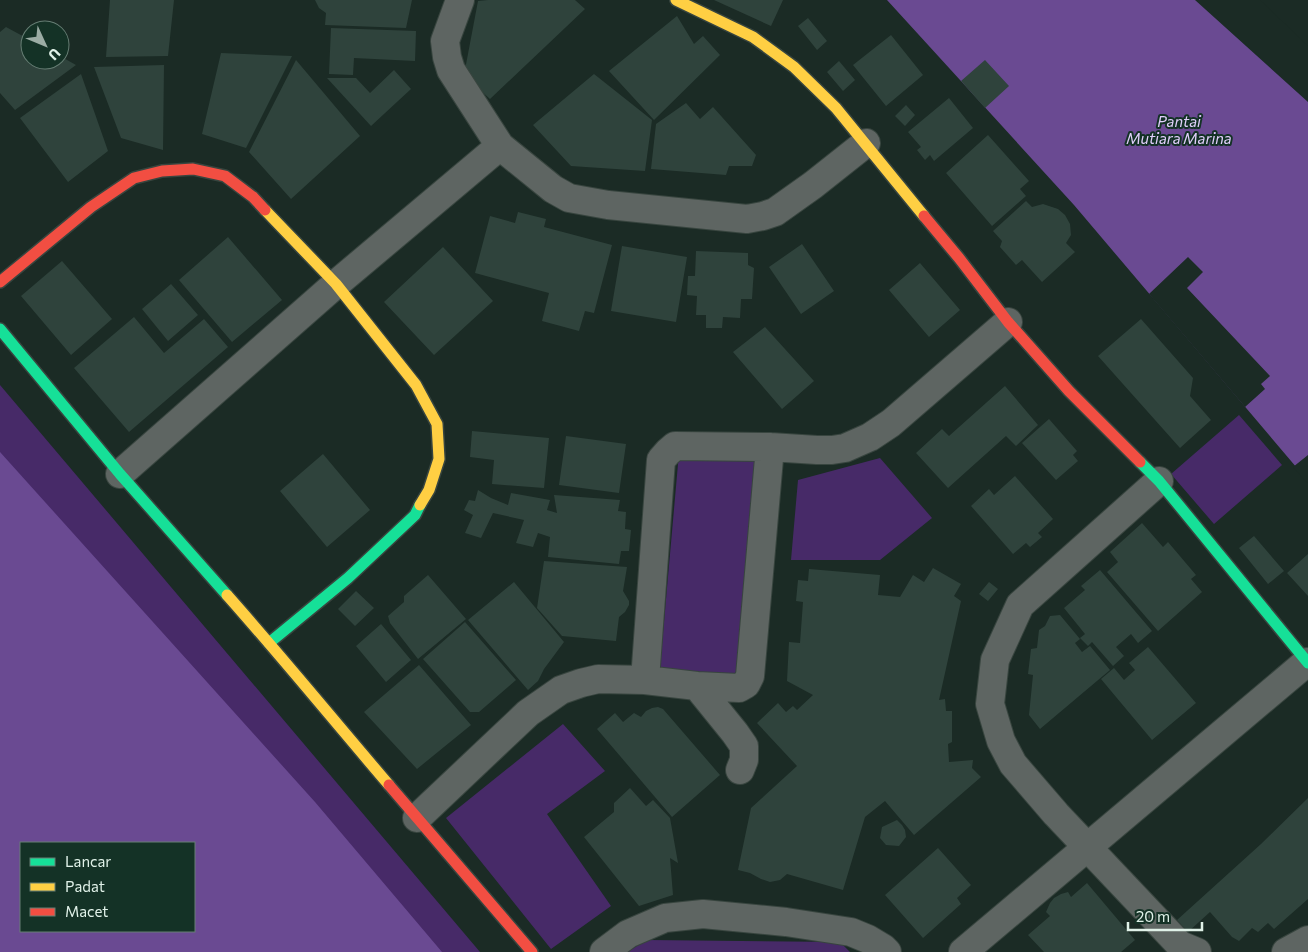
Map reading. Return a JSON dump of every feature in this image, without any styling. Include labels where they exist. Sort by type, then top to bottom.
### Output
[{"type":"street","points":[[460,0],[444,41],[446,57],[451,70],[500,146],[547,184],[569,198],[608,205],[747,219],[775,212],[866,143]]},
{"type":"street","points":[[676,0],[753,37],[794,67],[836,108],[959,258],[1008,322],[1069,390],[1159,481],[1307,662],[963,952]]},
{"type":"street","points":[[120,474],[336,284],[500,146]]},
{"type":"street","points":[[0,282],[91,207],[134,178],[162,171],[193,169],[225,176],[253,197],[336,284],[416,385],[437,424],[438,460],[429,490],[415,516],[348,578],[268,643]]},
{"type":"street","points":[[645,680],[661,460],[668,452],[675,446],[770,447],[817,450],[845,448],[870,437],[892,422],[1008,322]]},
{"type":"street","points":[[0,329],[120,474],[268,643],[532,952]]},
{"type":"street","points":[[417,818],[528,713],[562,690],[598,679],[645,680],[697,686],[739,688],[746,684],[750,676],[770,447]]},
{"type":"street","points":[[1159,481],[1020,605],[995,660],[990,704],[1001,742],[1013,764],[1056,814],[1180,945],[1197,952]]},
{"type":"street","points":[[697,686],[744,746],[744,760],[740,770]]},
{"type":"street","points":[[604,952],[628,934],[665,918],[703,914],[786,922],[851,932],[868,938],[887,952]]},
{"type":"street","points":[[1286,952],[1308,940]]},
{"type":"shaded area","points":[[0,385],[480,952],[317,952],[195,842],[0,681]]},
{"type":"shaded area","points":[[1239,415],[1282,465],[1214,524],[1171,474]]},
{"type":"shaded area","points":[[679,453],[759,458],[740,674],[659,678]]},
{"type":"shaded area","points":[[880,458],[932,518],[880,560],[791,560],[798,480]]},
{"type":"shaded area","points":[[563,724],[605,771],[547,814],[611,906],[551,949],[446,818]]},
{"type":"shaded area","points":[[647,940],[840,942],[850,952],[627,952]]},
{"type":"water","name":"Pantai Mutiara Marina","points":[[887,0],[1256,0],[1308,50],[1308,481],[1074,205]]},
{"type":"water","points":[[0,452],[315,802],[442,952],[0,952]]},
{"type":"pier","points":[[1195,0],[1260,0],[1308,46],[1308,102]]},
{"type":"pier","points":[[1188,257],[1203,272],[1187,288],[1270,376],[1261,384],[1265,389],[1245,407],[1149,294]]},
{"type":"pier","points":[[1308,455],[1308,482],[1307,483],[1293,467]]},
{"type":"building","points":[[110,0],[174,0],[168,56],[106,57]]},
{"type":"building","points":[[315,0],[412,0],[406,28],[325,25],[326,13],[319,8]]},
{"type":"building","points":[[575,0],[585,9],[490,99],[464,75],[478,1]]},
{"type":"building","points":[[714,0],[783,0],[771,26]]},
{"type":"building","points":[[677,16],[694,44],[703,36],[720,55],[654,120],[609,71]]},
{"type":"building","points":[[808,18],[827,41],[817,50],[798,26]]},
{"type":"building","points":[[6,27],[20,35],[20,70],[69,70],[15,110],[0,93],[0,32]]},
{"type":"building","points":[[331,28],[416,31],[415,61],[354,58],[353,75],[329,74]]},
{"type":"building","points":[[891,35],[923,75],[886,106],[853,65]]},
{"type":"building","points":[[221,53],[292,56],[246,148],[202,134]]},
{"type":"building","points":[[296,60],[360,136],[291,199],[249,152]]},
{"type":"building","points":[[985,60],[1009,86],[985,108],[961,81]]},
{"type":"building","points":[[839,61],[855,80],[843,91],[827,72]]},
{"type":"building","points":[[70,62],[76,65],[70,69]]},
{"type":"building","points":[[164,65],[163,150],[121,138],[94,67]]},
{"type":"building","points":[[394,70],[411,89],[371,126],[327,78],[356,78],[370,93]]},
{"type":"building","points":[[81,74],[108,151],[68,182],[20,118]]},
{"type":"building","points":[[594,74],[652,120],[645,171],[571,166],[533,125]]},
{"type":"building","points":[[949,98],[973,128],[934,161],[930,155],[925,160],[917,150],[921,147],[908,132]]},
{"type":"building","points":[[686,103],[700,119],[713,107],[756,155],[752,166],[729,166],[726,175],[651,169],[656,124]]},
{"type":"building","points":[[906,105],[915,115],[905,126],[895,116]]},
{"type":"building","points":[[988,135],[1029,181],[1020,189],[1026,196],[992,226],[946,173]]},
{"type":"building","points":[[1026,201],[1032,207],[1043,204],[1058,209],[1065,215],[1070,224],[1071,235],[1066,243],[1075,252],[1042,282],[1022,260],[1016,265],[1000,247],[1002,241],[993,231]]},
{"type":"building","points":[[518,212],[546,219],[544,227],[612,245],[594,313],[585,311],[579,331],[542,321],[549,293],[475,273],[490,216],[515,223]]},
{"type":"building","points":[[228,237],[282,300],[232,342],[179,280]]},
{"type":"building","points":[[802,244],[834,291],[801,314],[769,267]]},
{"type":"building","points":[[622,246],[687,257],[676,322],[611,311]]},
{"type":"building","points":[[443,247],[493,301],[434,355],[384,302]]},
{"type":"building","points":[[696,251],[748,253],[748,265],[754,268],[752,299],[741,299],[740,318],[723,317],[722,328],[706,328],[706,315],[696,315],[697,296],[687,295],[688,276],[695,276]]},
{"type":"building","points":[[62,261],[112,319],[71,355],[21,296]]},
{"type":"building","points":[[920,263],[960,310],[929,337],[889,290]]},
{"type":"building","points":[[171,284],[198,315],[168,341],[142,309]]},
{"type":"building","points":[[134,317],[164,353],[204,319],[228,347],[129,432],[74,368]]},
{"type":"building","points":[[1141,319],[1193,378],[1190,396],[1211,420],[1180,448],[1098,356]]},
{"type":"building","points":[[765,327],[814,381],[782,409],[733,352]]},
{"type":"building","points":[[1005,386],[1038,425],[1016,446],[1006,436],[948,488],[916,453],[942,429],[949,436]]},
{"type":"building","points":[[1049,419],[1077,451],[1073,455],[1078,461],[1056,480],[1022,443]]},
{"type":"building","points":[[472,431],[549,438],[544,488],[492,484],[494,460],[470,457]]},
{"type":"building","points":[[566,436],[626,444],[619,493],[559,485]]},
{"type":"building","points":[[323,454],[370,510],[327,547],[280,491]]},
{"type":"building","points":[[1015,476],[1053,519],[1038,533],[1042,537],[1030,547],[1026,543],[1013,554],[971,506],[989,489],[994,495]]},
{"type":"building","points":[[478,490],[508,505],[511,493],[550,500],[547,510],[557,513],[554,495],[620,500],[618,511],[626,512],[625,529],[631,530],[629,551],[621,551],[619,564],[548,557],[550,537],[538,533],[533,547],[516,543],[524,520],[493,513],[481,538],[465,533],[473,515],[464,510],[469,500],[475,501]]},
{"type":"building","points":[[1142,523],[1163,547],[1168,542],[1196,575],[1191,579],[1202,592],[1158,631],[1107,572],[1118,562],[1110,552]]},
{"type":"building","points":[[1254,536],[1284,571],[1268,584],[1239,548]]},
{"type":"building","points":[[1308,554],[1308,596],[1287,573]]},
{"type":"building","points":[[544,561],[627,567],[623,591],[629,601],[629,605],[619,617],[616,641],[562,636],[537,608]]},
{"type":"building","points":[[933,568],[961,584],[954,596],[961,601],[939,700],[945,699],[946,711],[952,711],[952,742],[948,744],[949,762],[973,760],[972,768],[981,777],[914,835],[885,801],[865,817],[843,890],[787,874],[780,880],[770,882],[738,870],[751,808],[797,766],[757,723],[778,703],[786,712],[793,706],[797,710],[813,695],[787,681],[789,642],[800,643],[803,602],[796,601],[798,580],[808,581],[809,569],[880,575],[878,595],[900,597],[913,575],[924,582]]},
{"type":"building","points":[[1100,570],[1152,631],[1138,643],[1131,634],[1116,647],[1124,656],[1113,666],[1092,642],[1088,646],[1080,638],[1085,634],[1064,608],[1085,590],[1081,586]]},
{"type":"building","points":[[428,575],[466,619],[418,659],[390,623],[388,616],[404,602],[404,596]]},
{"type":"building","points":[[514,582],[564,642],[544,669],[538,681],[528,690],[468,620]]},
{"type":"building","points":[[989,582],[998,589],[988,601],[979,594]]},
{"type":"building","points":[[356,591],[374,608],[355,626],[338,609]]},
{"type":"building","points":[[1060,615],[1080,639],[1075,643],[1082,652],[1090,646],[1110,670],[1040,729],[1029,715],[1033,675],[1028,674],[1031,649],[1037,648],[1039,630],[1045,626],[1050,616]]},
{"type":"building","points":[[465,622],[516,680],[479,712],[470,712],[423,659]]},
{"type":"building","points":[[381,624],[411,660],[386,682],[356,646]]},
{"type":"building","points":[[1148,647],[1196,703],[1152,740],[1101,679],[1114,668],[1124,680],[1135,670],[1129,663]]},
{"type":"building","points":[[419,665],[471,725],[417,769],[364,712]]},
{"type":"building","points":[[658,707],[663,709],[720,775],[672,817],[597,729],[615,713],[623,722],[634,713],[641,717],[646,711]]},
{"type":"building","points":[[630,788],[646,806],[653,800],[670,818],[678,863],[670,858],[673,895],[639,906],[584,837],[614,812],[614,803]]},
{"type":"building","points":[[1308,798],[1308,899],[1274,929],[1268,923],[1258,932],[1252,928],[1239,941],[1232,937],[1210,912],[1188,932],[1177,920],[1261,844]]},
{"type":"building","points":[[897,820],[905,830],[906,837],[899,846],[886,845],[880,838],[882,827]]},
{"type":"building","points":[[938,848],[971,885],[957,898],[961,904],[923,938],[885,895]]},
{"type":"building","points":[[1087,883],[1135,940],[1121,952],[1044,952],[1028,935],[1050,916],[1046,912],[1054,898],[1068,892],[1071,897]]},
{"type":"traffic: fast","points":[[0,329],[120,474],[227,595]]},
{"type":"traffic: fast","points":[[1140,462],[1159,481],[1308,663]]},
{"type":"traffic: fast","points":[[269,643],[348,578],[415,515],[420,505]]},
{"type":"traffic: slow","points":[[676,0],[753,37],[794,67],[836,108],[924,216]]},
{"type":"traffic: slow","points":[[265,210],[336,284],[416,385],[437,424],[439,459],[429,490],[420,505]]},
{"type":"traffic: slow","points":[[227,595],[389,785]]},
{"type":"traffic: jam","points":[[0,282],[91,207],[134,178],[162,171],[193,169],[225,176],[253,197],[265,210]]},
{"type":"traffic: jam","points":[[924,216],[1008,322],[1069,391],[1140,462]]},
{"type":"traffic: jam","points":[[389,785],[532,952]]}]
